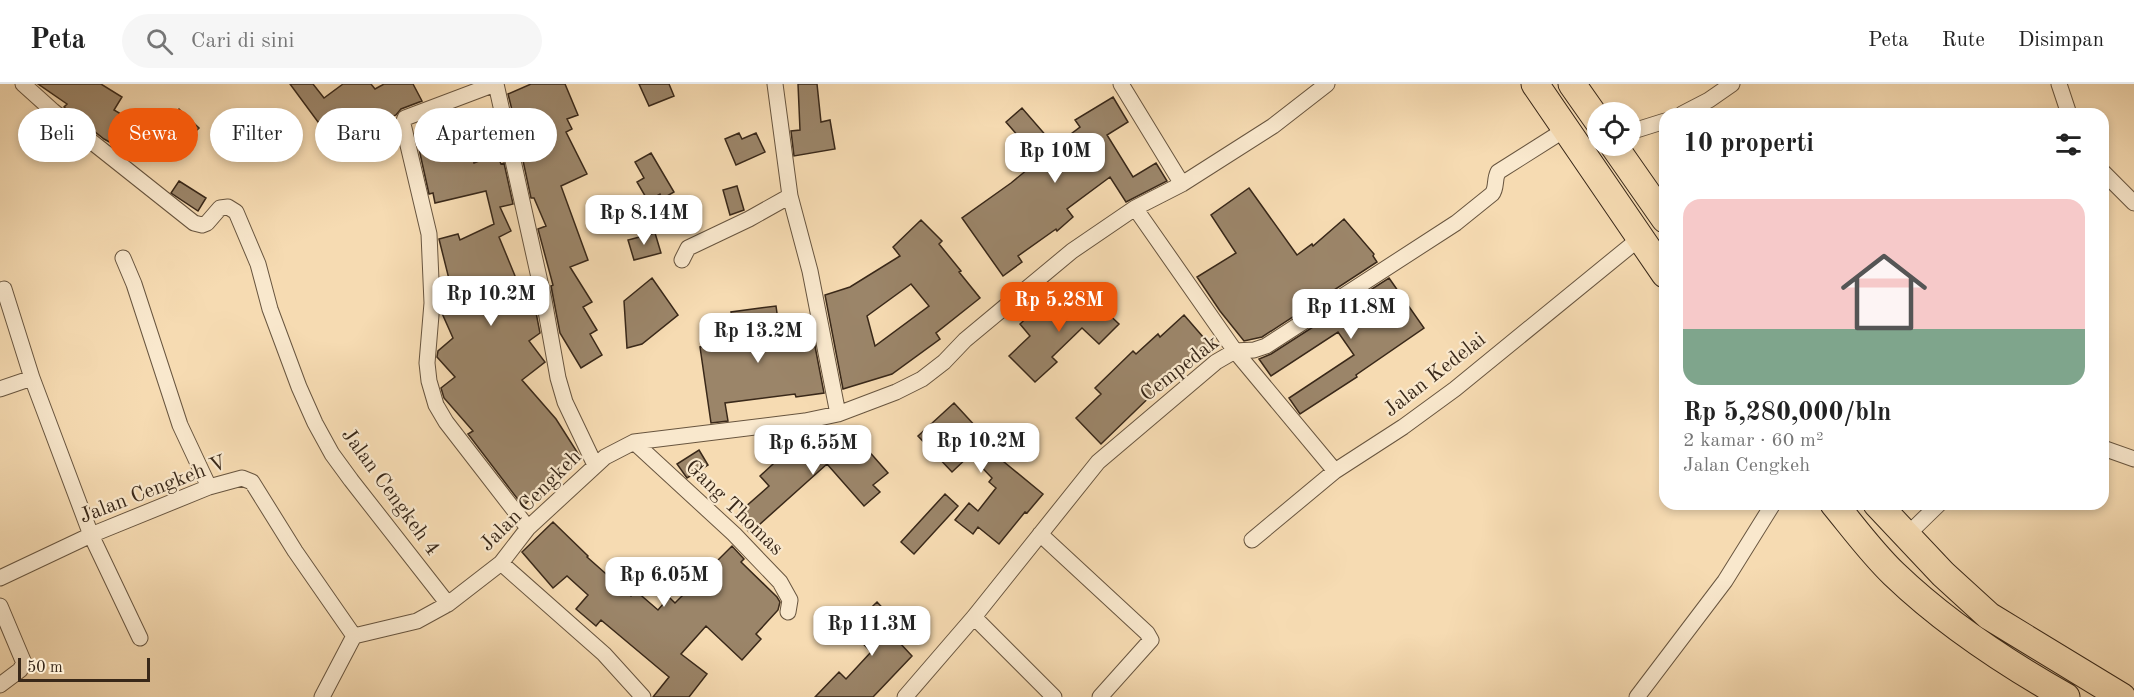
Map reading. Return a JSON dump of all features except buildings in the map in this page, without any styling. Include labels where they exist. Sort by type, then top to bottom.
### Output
[{"type":"highway","points":[[1535,84],[1659,265]]},
{"type":"highway","points":[[1572,84],[1587,105]]},
{"type":"highway","points":[[1621,156],[1659,210]]},
{"type":"highway","points":[[1839,510],[1893,573],[1979,644],[2056,695]]},
{"type":"highway","points":[[1881,510],[1905,537],[1989,616],[2122,697]]},
{"type":"street","name":"Jalan Cengkeh 4","points":[[23,84],[182,216],[202,225],[207,223],[220,208],[228,207],[236,212],[258,264],[270,309],[299,387],[332,454],[448,604]]},
{"type":"street","points":[[528,528],[446,422],[436,405],[431,389],[427,363],[432,303],[429,234],[405,137],[403,124],[405,118],[495,84],[544,300],[558,378],[565,402],[596,465]]},
{"type":"street","points":[[775,84],[790,196],[810,271],[838,414]]},
{"type":"street","points":[[1121,84],[1182,184]]},
{"type":"street","name":"Jalan Cengkeh","points":[[354,636],[417,621],[448,604],[501,563],[528,528],[596,465],[618,449],[634,442],[805,421],[838,414],[896,392],[922,379],[1072,251],[1136,208],[1182,184],[1273,126],[1309,89],[1328,84]]},
{"type":"street","points":[[1694,108],[1732,84]]},
{"type":"street","points":[[2060,84],[2067,108]]},
{"type":"street","points":[[1641,129],[1659,123]]},
{"type":"street","name":"Cempedak","points":[[904,697],[974,617],[1098,462],[1204,372],[1235,351],[1254,350],[1266,346],[1456,223],[1492,194],[1495,190],[1498,172],[1566,129]]},
{"type":"street","points":[[2109,178],[2134,203]]},
{"type":"street","points":[[682,260],[688,248],[749,219],[790,196]]},
{"type":"street","points":[[1136,208],[1235,351],[1335,471]]},
{"type":"street","name":"Jalan Kedelai","points":[[1252,540],[1335,471],[1403,427],[1455,389],[1640,238]]},
{"type":"street","points":[[123,258],[134,284],[180,425],[209,487]]},
{"type":"street","points":[[4,289],[32,378],[91,535],[140,638]]},
{"type":"street","points":[[0,389],[32,378]]},
{"type":"street","name":"Gang Thomas","points":[[634,442],[734,534],[780,582],[790,600],[788,612]]},
{"type":"street","points":[[2109,450],[2134,459]]},
{"type":"street","name":"Jalan Cengkeh V","points":[[0,578],[91,535],[209,487],[243,478],[252,482],[295,551],[354,636]]},
{"type":"street","points":[[1637,697],[1725,581],[1769,510]]},
{"type":"street","points":[[1905,537],[1933,510]]},
{"type":"street","points":[[1040,534],[1137,622],[1151,640],[1100,697]]},
{"type":"street","points":[[501,563],[604,654],[643,697]]},
{"type":"street","points":[[0,606],[24,663],[20,670],[0,685]]},
{"type":"street","points":[[974,617],[1054,697]]},
{"type":"street","points":[[322,697],[354,636]]}]
